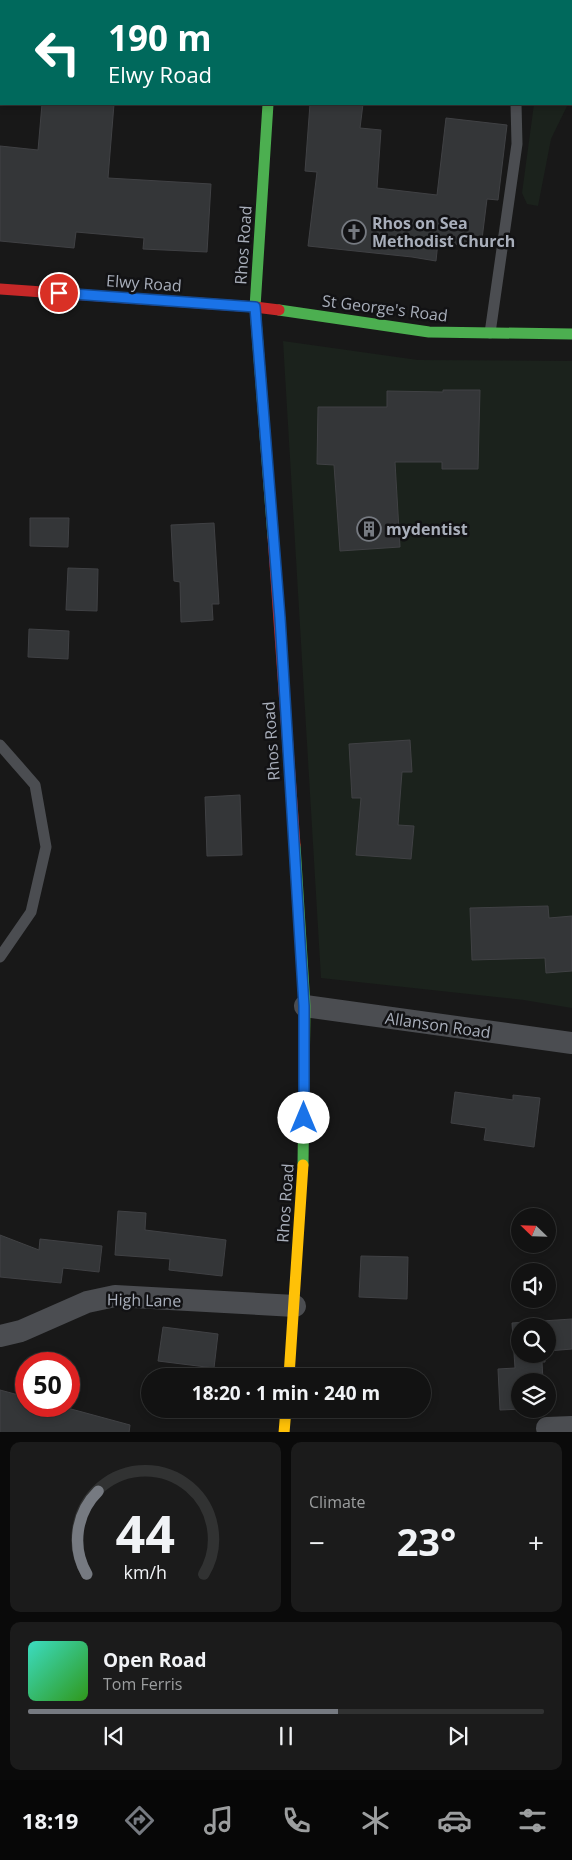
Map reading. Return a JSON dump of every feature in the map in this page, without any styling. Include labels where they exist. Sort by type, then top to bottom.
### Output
[{"type":"main road","name":"Rhos Road","points":[[268,105],[255,307],[280,618],[304,1006],[304,1155],[290,1368]]},
{"type":"main road","name":"Elwy Road","points":[[0,288],[255,307]]},
{"type":"main road","name":"St George's Road","points":[[255,307],[429,332],[572,334]]},
{"type":"main road","points":[[284,1432],[285,1418]]},
{"type":"street","name":"Allanson Road","points":[[304,1006],[572,1043]]},
{"type":"street","name":"High Lane","points":[[0,1336],[21,1331],[87,1302],[115,1296],[295,1306]]},
{"type":"street","points":[[547,1428],[572,1427]]},
{"type":"lane","points":[[490,333],[517,144],[516,105]]},
{"type":"lane","points":[[0,745],[35,785],[46,847],[31,912],[0,957]]},
{"type":"shaded area","points":[[534,105],[568,105],[551,139],[538,206],[527,204],[522,193]]},
{"type":"shaded area","points":[[283,341],[418,360],[572,361],[572,1008],[524,1000],[321,978]]},
{"type":"building","points":[[42,105],[114,105],[108,178],[211,184],[207,252],[143,249],[144,238],[76,232],[74,248],[0,241],[0,146],[38,150]]},
{"type":"building","points":[[310,105],[363,105],[360,128],[381,130],[377,188],[437,195],[446,118],[507,125],[498,200],[487,199],[481,247],[438,242],[436,261],[308,246],[317,172],[305,171]]},
{"type":"building","points":[[443,390],[480,390],[478,469],[442,469],[442,462],[395,462],[400,547],[340,551],[334,465],[317,464],[318,407],[387,407],[387,391],[443,392]]},
{"type":"building","points":[[30,518],[69,518],[68,547],[30,546]]},
{"type":"building","points":[[214,523],[219,604],[212,604],[213,620],[181,622],[180,582],[174,581],[171,525]]},
{"type":"building","points":[[68,568],[98,569],[97,611],[66,610]]},
{"type":"building","points":[[29,629],[69,631],[68,659],[28,657]]},
{"type":"building","points":[[410,740],[412,772],[402,772],[398,825],[414,826],[411,859],[356,855],[361,798],[352,798],[349,744]]},
{"type":"building","points":[[240,795],[242,855],[207,856],[205,797]]},
{"type":"building","points":[[548,906],[549,918],[572,916],[572,971],[546,973],[545,958],[472,960],[470,908]]},
{"type":"building","points":[[455,1092],[513,1100],[513,1095],[540,1098],[534,1147],[484,1140],[486,1128],[451,1123]]},
{"type":"building","points":[[118,1211],[146,1213],[145,1230],[226,1240],[222,1276],[169,1270],[170,1259],[115,1255]]},
{"type":"building","points":[[0,1235],[39,1250],[40,1239],[102,1246],[99,1272],[63,1268],[61,1283],[0,1277]]},
{"type":"building","points":[[361,1256],[408,1257],[407,1299],[359,1297]]},
{"type":"building","points":[[572,1319],[572,1349],[556,1350],[556,1320]]},
{"type":"building","points":[[163,1327],[218,1334],[214,1368],[158,1361]]},
{"type":"building","points":[[515,1363],[542,1363],[543,1373],[511,1373],[511,1410],[500,1410],[498,1369],[515,1368]]},
{"type":"building","points":[[0,1390],[15,1394],[15,1417],[80,1417],[80,1411],[130,1425],[129,1432],[0,1432]]},
{"type":"traffic: fast","points":[[268,105],[255,307],[273,537]]},
{"type":"traffic: fast","points":[[279,310],[429,332],[572,334]]},
{"type":"traffic: fast","points":[[295,845],[305,1006],[303,1165]]},
{"type":"traffic: slow","points":[[290,1368],[303,1165]]},
{"type":"traffic: slow","points":[[284,1432],[285,1418]]},
{"type":"traffic: jam","points":[[0,289],[279,310]]},
{"type":"traffic: jam","points":[[273,537],[295,845]]},
{"type":"place","name":"Rhos on Sea Methodist Church","points":[[354,232]]},
{"type":"place","name":"mydentist","points":[[369,529]]},
{"type":"route","points":[[59,293],[255,307],[280,618],[304,1006],[304,1118]]}]
